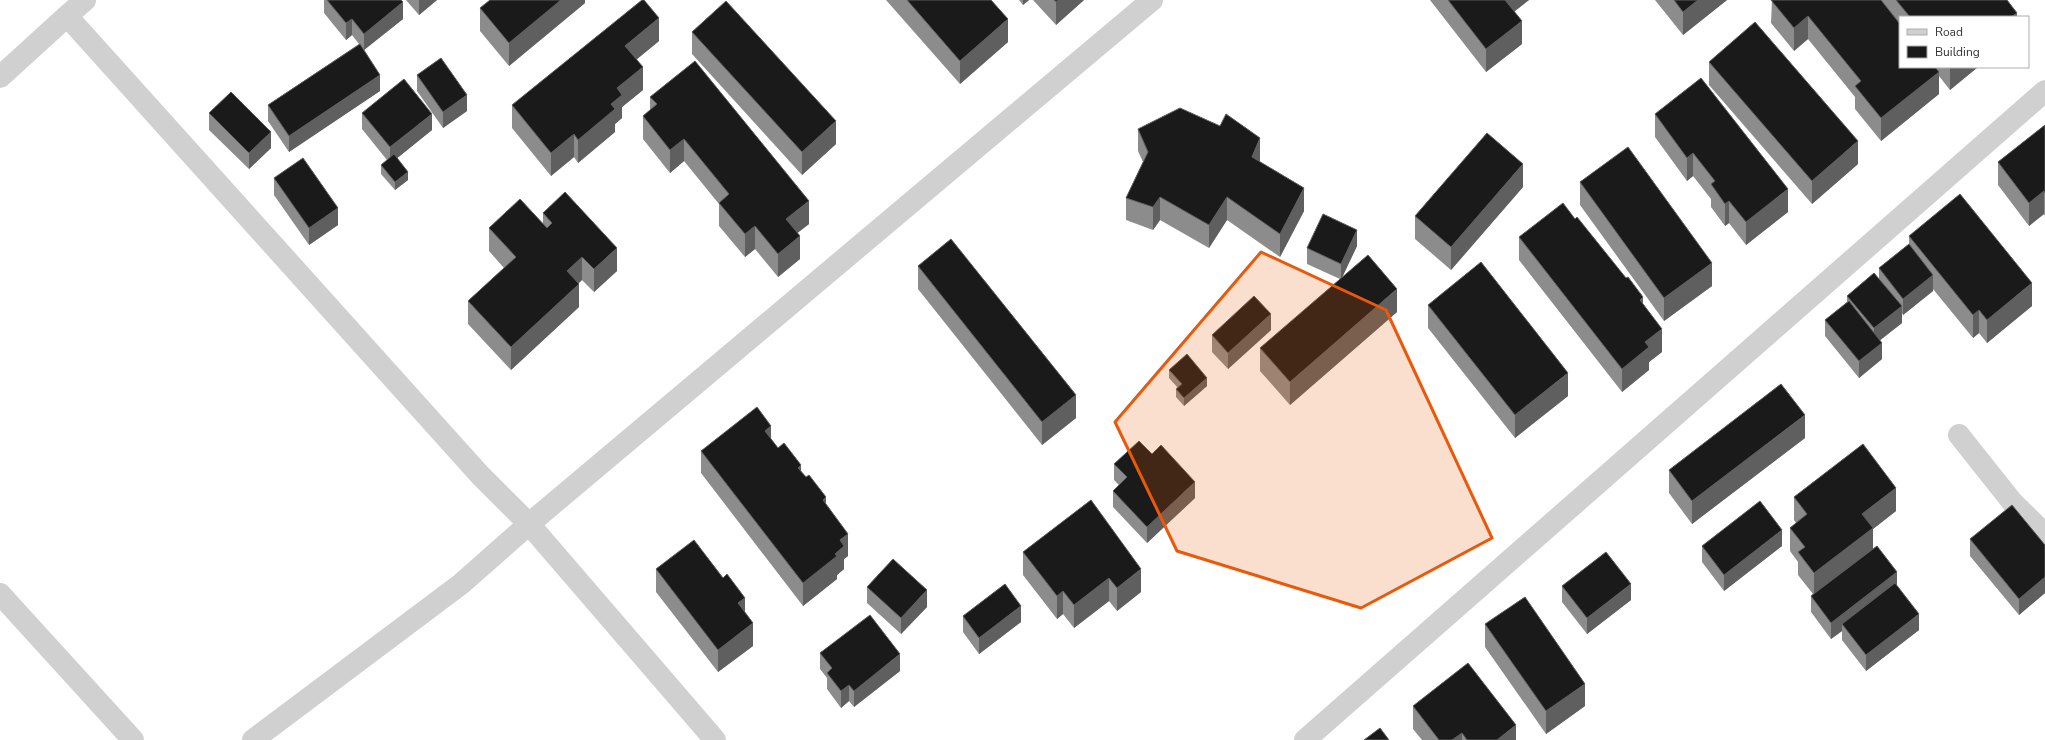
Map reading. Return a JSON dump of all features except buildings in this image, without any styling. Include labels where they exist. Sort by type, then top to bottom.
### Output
[{"type":"street","points":[[0,77],[85,0]]},
{"type":"street","points":[[253,740],[461,584],[529,524],[1152,0]]},
{"type":"street","points":[[66,16],[480,475],[529,524],[715,740]]},
{"type":"street","points":[[1306,740],[2045,91]]},
{"type":"street","points":[[1959,435],[2014,503],[2045,534]]},
{"type":"street","points":[[0,594],[133,740]]},
{"type":"highlighted area","points":[[1261,252],[1386,310],[1492,538],[1361,608],[1177,551],[1115,422]]}]
